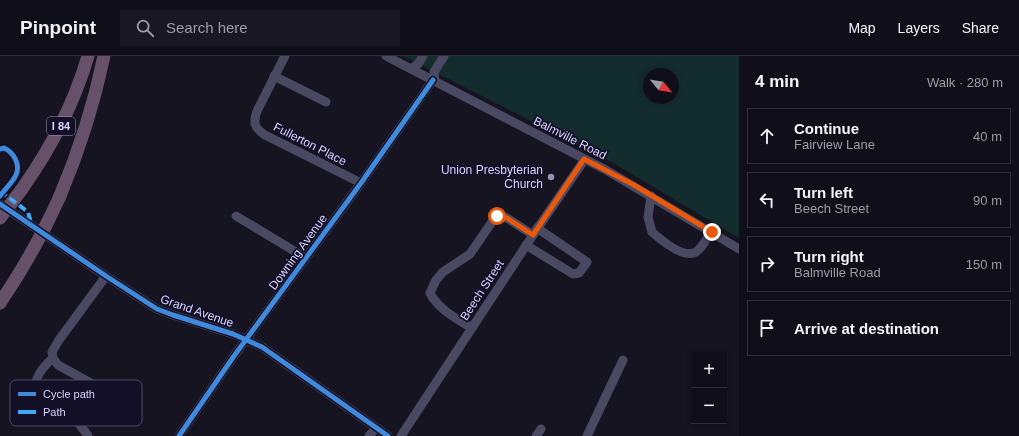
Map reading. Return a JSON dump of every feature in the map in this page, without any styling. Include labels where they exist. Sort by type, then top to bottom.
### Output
[{"type":"highway","name":"I 84","points":[[0,218],[36,169],[60,127],[77,88],[88,56]]},
{"type":"highway","name":"I 84","points":[[0,303],[32,253],[60,196],[90,114],[104,56]]},
{"type":"street","name":"Fullerton Place","points":[[285,56],[256,115],[254,124],[256,128],[265,135],[361,183]]},
{"type":"street","name":"Balmville Road","points":[[386,56],[584,159],[651,196],[739,248]]},
{"type":"street","points":[[411,69],[418,64],[423,56]]},
{"type":"street","points":[[434,81],[434,72],[444,56]]},
{"type":"street","points":[[274,76],[326,102]]},
{"type":"street","name":"Downing Avenue","points":[[179,436],[246,339],[434,81]]},
{"type":"street","name":"Beech Street","points":[[400,436],[584,159]]},
{"type":"street","points":[[651,196],[648,217],[652,232],[679,252],[688,254],[695,252],[712,232]]},
{"type":"street","name":"Grand Avenue","points":[[0,204],[157,309],[246,339],[262,347],[280,358],[388,436]]},
{"type":"street","name":"Downing Avenue","points":[[236,216],[306,258]]},
{"type":"street","points":[[472,328],[439,306],[430,293],[436,280],[443,272],[470,254],[497,216],[507,218],[535,231],[587,262],[579,273],[573,274],[526,245]]},
{"type":"street","points":[[85,380],[58,365],[53,358],[52,352],[59,340],[106,276]]},
{"type":"street","points":[[36,380],[44,366],[53,358]]},
{"type":"street","points":[[587,436],[623,360]]},
{"type":"street","points":[[80,426],[88,436]]},
{"type":"street","points":[[369,436],[376,428]]},
{"type":"green space","points":[[403,56],[739,56],[739,238],[608,160]]},
{"type":"marked path","points":[[0,191],[28,212],[30,219],[28,222]]},
{"type":"cycle path","points":[[179,436],[234,356],[361,183],[433,80]]},
{"type":"cycle path","points":[[0,149],[4,148],[10,152],[13,155],[18,167],[15,178],[0,196]]},
{"type":"cycle path","points":[[0,204],[157,309],[233,334],[262,347],[388,436]]},
{"type":"place","name":"Union Presbyterian Church","points":[[551,177]]},
{"type":"route","points":[[497,216],[507,218],[533,235],[584,159],[634,185],[712,232]]}]
